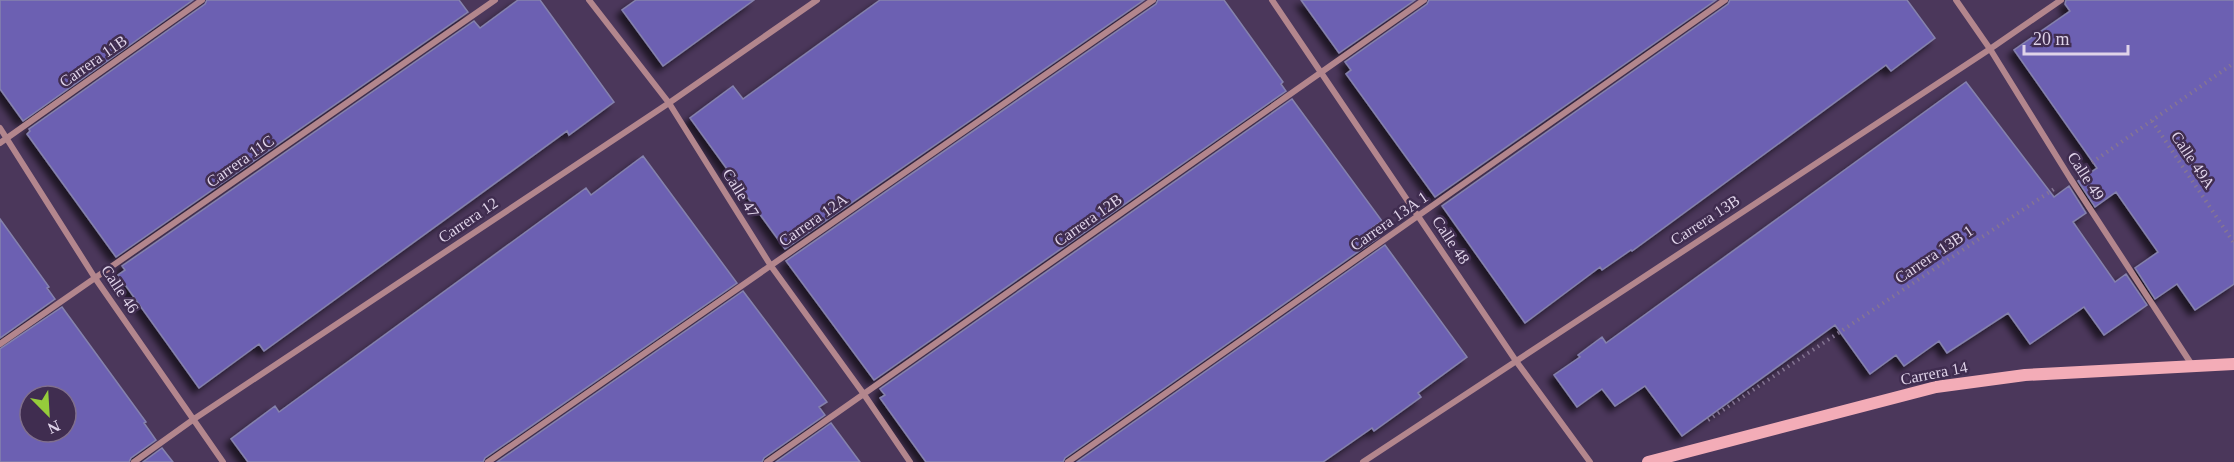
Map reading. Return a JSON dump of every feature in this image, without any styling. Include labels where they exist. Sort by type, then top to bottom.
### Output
[{"type":"main road","name":"Carrera 14","points":[[1648,462],[1936,387],[2025,375],[2234,364]]},
{"type":"street","name":"Carrera 11B","points":[[0,143],[202,0]]},
{"type":"street","name":"Carrera 11C","points":[[0,344],[495,0]]},
{"type":"street","name":"Calle 47","points":[[589,0],[669,103],[771,266],[863,393],[909,462]]},
{"type":"street","name":"Carrera 12","points":[[134,462],[194,419],[669,103],[817,0]]},
{"type":"street","name":"Carrera 12A","points":[[488,462],[1153,0]]},
{"type":"street","name":"Calle 48","points":[[1272,0],[1516,361],[1590,462]]},
{"type":"street","name":"Carrera 12B","points":[[766,462],[1424,0]]},
{"type":"street","name":"Carrera 13A 1","points":[[1068,462],[1725,0]]},
{"type":"street","name":"Calle 49","points":[[1956,0],[1990,49],[2070,178],[2193,367]]},
{"type":"street","name":"Carrera 13B","points":[[1363,462],[2061,0]]},
{"type":"street","name":"Calle 46","points":[[0,128],[95,278],[223,462]]},
{"type":"path","name":"Carrera 13B 1","points":[[1705,422],[2070,178],[2234,63]]},
{"type":"path","name":"Calle 49A","points":[[2152,121],[2234,243]]},
{"type":"building","points":[[0,0],[193,0],[23,121],[0,89]]},
{"type":"building","points":[[207,0],[459,0],[468,12],[116,257],[27,134],[29,129],[205,4]]},
{"type":"building","points":[[518,0],[540,0],[614,102],[569,135],[567,131],[264,351],[259,344],[199,388],[118,275],[125,270],[122,266],[474,21],[480,28]]},
{"type":"building","points":[[636,0],[754,0],[663,66],[622,10]]},
{"type":"building","points":[[880,0],[1144,0],[785,249],[690,118],[733,86],[743,99]]},
{"type":"building","points":[[1158,0],[1224,0],[1283,82],[1281,84],[1286,91],[874,380],[786,261],[1156,4]]},
{"type":"building","points":[[1301,0],[1415,0],[1339,53]]},
{"type":"building","points":[[1429,0],[1716,0],[1435,197],[1346,74],[1351,70],[1345,62],[1427,4]]},
{"type":"building","points":[[1730,0],[1907,0],[1935,38],[1891,71],[1886,65],[1632,251],[1602,270],[1600,267],[1525,323],[1442,206],[1728,4]]},
{"type":"building","points":[[2066,0],[2234,0],[2234,284],[2195,310],[2177,284],[2155,299],[2135,268],[2158,252],[2116,192],[2095,207],[2078,181],[2097,168],[2014,50],[2070,11],[2065,4]]},
{"type":"building","points":[[1966,82],[2054,197],[2069,186],[2086,213],[2073,222],[2115,282],[2126,274],[2147,305],[2104,335],[2084,307],[2030,344],[2008,313],[1947,353],[1939,341],[1904,366],[1896,355],[1870,374],[1835,325],[1682,436],[1645,386],[1615,406],[1602,389],[1577,407],[1554,375],[1580,357],[1578,355],[1602,337],[1606,343]]},
{"type":"building","points":[[1292,99],[1382,221],[1372,228],[1379,237],[1065,458],[1063,462],[926,462],[880,398],[885,395],[880,389]]},
{"type":"building","points":[[643,156],[737,283],[485,458],[483,462],[248,462],[231,439],[275,406],[279,412],[586,188],[591,195]]},
{"type":"building","points":[[0,219],[49,287],[47,288],[55,299],[0,338]]},
{"type":"building","points":[[1385,245],[1467,357],[1418,393],[1421,397],[1374,431],[1372,428],[1323,462],[1077,462]]},
{"type":"building","points":[[743,291],[827,402],[819,407],[825,415],[764,458],[762,462],[497,462]]},
{"type":"building","points":[[62,307],[146,422],[144,423],[156,440],[131,458],[129,462],[0,462],[0,349]]},
{"type":"building","points":[[831,423],[860,462],[776,462]]},
{"type":"building","points":[[162,448],[173,462],[143,462]]}]
